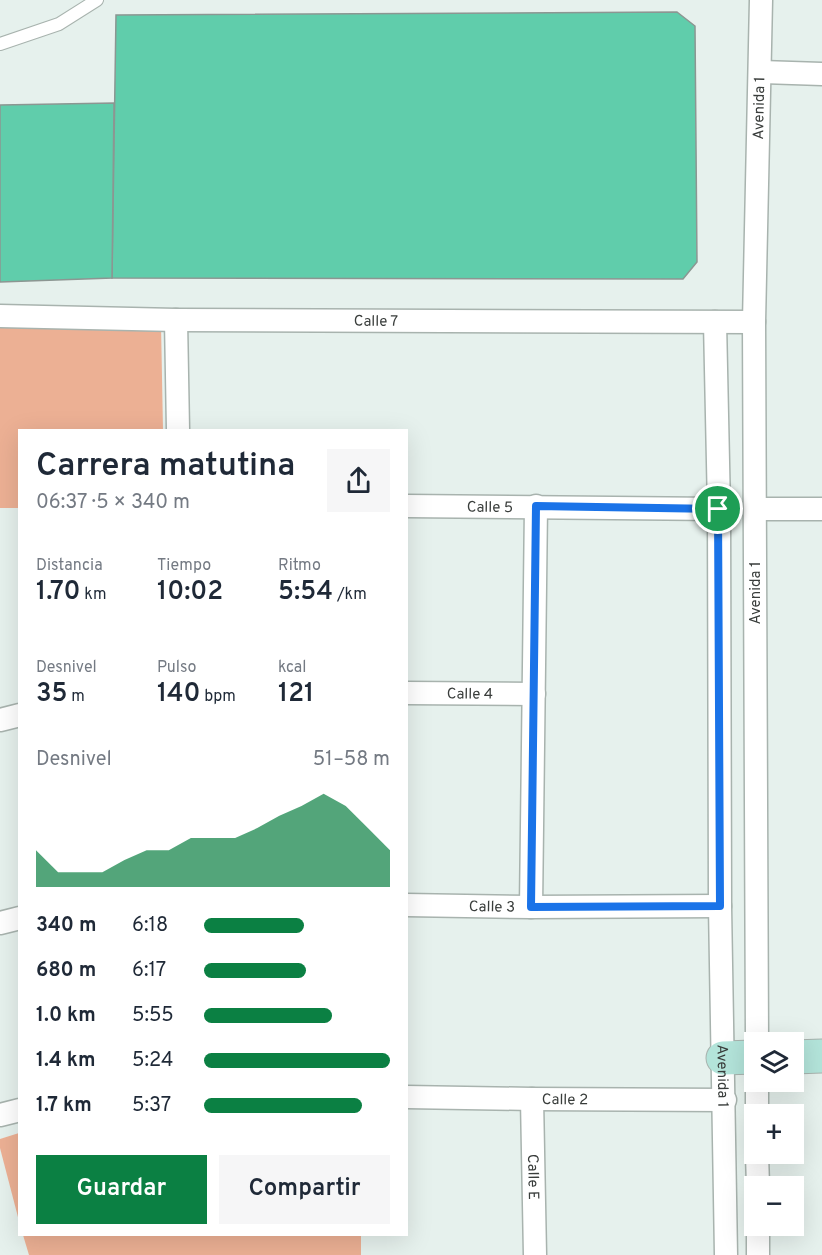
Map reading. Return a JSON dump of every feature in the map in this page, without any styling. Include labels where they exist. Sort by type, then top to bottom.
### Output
[{"type":"street","name":"Avenida 1","points":[[757,1032],[754,322],[761,0]]},
{"type":"street","points":[[760,72],[822,74]]},
{"type":"street","name":"Calle 7","points":[[0,316],[176,320],[754,322]]},
{"type":"street","points":[[176,320],[178,429]]},
{"type":"street","name":"Avenida 1","points":[[715,322],[720,906],[739,1058],[724,1100],[726,1255]]},
{"type":"street","name":"Calle 5","points":[[408,506],[718,509]]},
{"type":"street","points":[[531,907],[536,506]]},
{"type":"street","points":[[755,509],[822,509]]},
{"type":"street","name":"Calle 4","points":[[408,693],[534,694]]},
{"type":"street","points":[[0,720],[18,716]]},
{"type":"street","name":"Calle 3","points":[[408,905],[720,906]]},
{"type":"street","points":[[0,923],[18,918]]},
{"type":"street","points":[[804,1057],[822,1056]]},
{"type":"street","name":"Calle 2","points":[[408,1097],[724,1100]]},
{"type":"street","name":"Calle E","points":[[532,1099],[535,1255]]},
{"type":"street","points":[[0,1115],[18,1110]]},
{"type":"street","points":[[758,1236],[758,1255]]},
{"type":"lane","points":[[0,44],[59,24],[97,0]]},
{"type":"shaded area","points":[[161,324],[163,429],[18,429],[18,508],[0,508],[0,326]]},
{"type":"shaded area","points":[[18,1134],[18,1217],[0,1148],[0,1139]]},
{"type":"shaded area","points":[[23,1236],[361,1236],[361,1255],[29,1255]]},
{"type":"building","points":[[677,12],[695,26],[697,262],[683,279],[112,278],[116,15]]},
{"type":"building","points":[[114,103],[112,278],[0,282],[0,105]]},
{"type":"route","points":[[536,506],[718,509],[720,906],[531,907],[536,506]]}]
